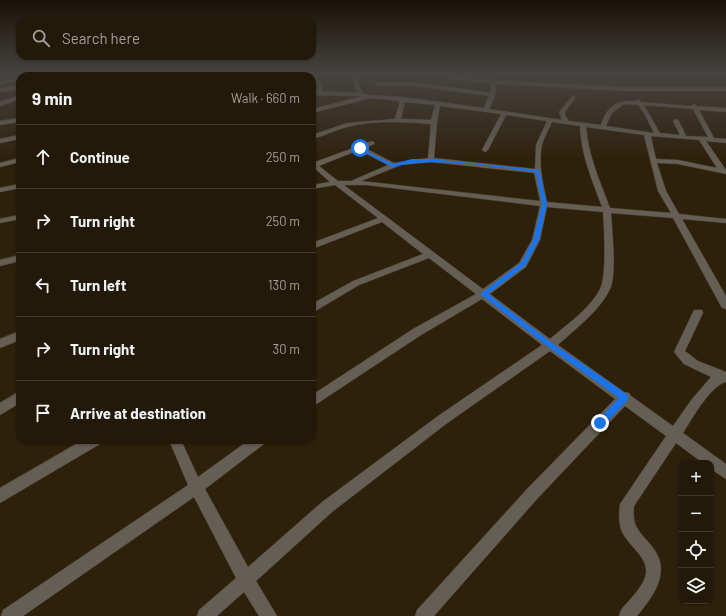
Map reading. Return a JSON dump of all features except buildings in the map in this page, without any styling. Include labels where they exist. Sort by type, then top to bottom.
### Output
[{"type":"street","points":[[316,110],[348,102]]},
{"type":"street","points":[[398,120],[402,102]]},
{"type":"street","points":[[427,102],[647,134],[726,141]]},
{"type":"street","points":[[486,110],[489,102]]},
{"type":"street","points":[[568,123],[562,112],[570,102]]},
{"type":"street","points":[[431,160],[434,122],[438,103]]},
{"type":"street","points":[[603,128],[607,117],[619,103],[694,106],[726,110]]},
{"type":"street","points":[[640,103],[658,135]]},
{"type":"street","points":[[694,106],[712,140]]},
{"type":"street","points":[[484,150],[504,113]]},
{"type":"street","points":[[316,136],[348,125],[370,121],[398,120],[434,122]]},
{"type":"street","points":[[316,399],[417,332],[483,294],[523,265],[536,240],[544,204],[538,171],[539,145],[550,120]]},
{"type":"street","points":[[0,123],[16,121]]},
{"type":"street","points":[[676,121],[684,138]]},
{"type":"street","points":[[205,616],[246,581],[327,507],[442,420],[550,344],[592,307],[606,288],[609,261],[607,210],[591,168],[584,142],[583,125]]},
{"type":"street","points":[[647,134],[662,191],[726,305]]},
{"type":"street","points":[[0,140],[16,138]]},
{"type":"street","points":[[701,139],[724,170]]},
{"type":"street","points":[[316,163],[372,143]]},
{"type":"street","points":[[360,148],[392,165]]},
{"type":"street","points":[[352,182],[392,165],[412,161],[431,160],[538,171]]},
{"type":"street","points":[[0,165],[16,161]]},
{"type":"street","points":[[653,161],[678,162],[724,170]]},
{"type":"street","points":[[316,166],[336,183],[483,294],[550,344],[675,433],[726,472]]},
{"type":"street","points":[[316,187],[336,183],[352,182],[676,218],[726,221]]},
{"type":"street","points":[[0,190],[16,187]]},
{"type":"street","points":[[0,221],[16,218]]},
{"type":"street","points":[[316,244],[384,219]]},
{"type":"street","points":[[316,307],[356,283],[431,254]]},
{"type":"street","points":[[0,264],[16,259]]},
{"type":"street","points":[[698,313],[679,352],[682,356],[692,362],[725,377]]},
{"type":"street","points":[[0,344],[16,337]]},
{"type":"street","points":[[627,616],[652,581],[654,566],[651,556],[630,533],[626,523],[628,504],[696,403],[715,380],[725,377]]},
{"type":"street","points":[[423,616],[532,494],[625,397]]},
{"type":"street","points":[[0,410],[16,399]]},
{"type":"street","points":[[0,496],[88,444]]},
{"type":"street","points":[[177,444],[195,488],[246,581],[270,616]]},
{"type":"street","points":[[9,616],[195,488],[254,444]]},
{"type":"route","points":[[360,148],[392,165],[412,161],[431,160],[538,171],[538,178],[544,204],[536,240],[523,265],[483,294],[625,397],[600,423]]}]
